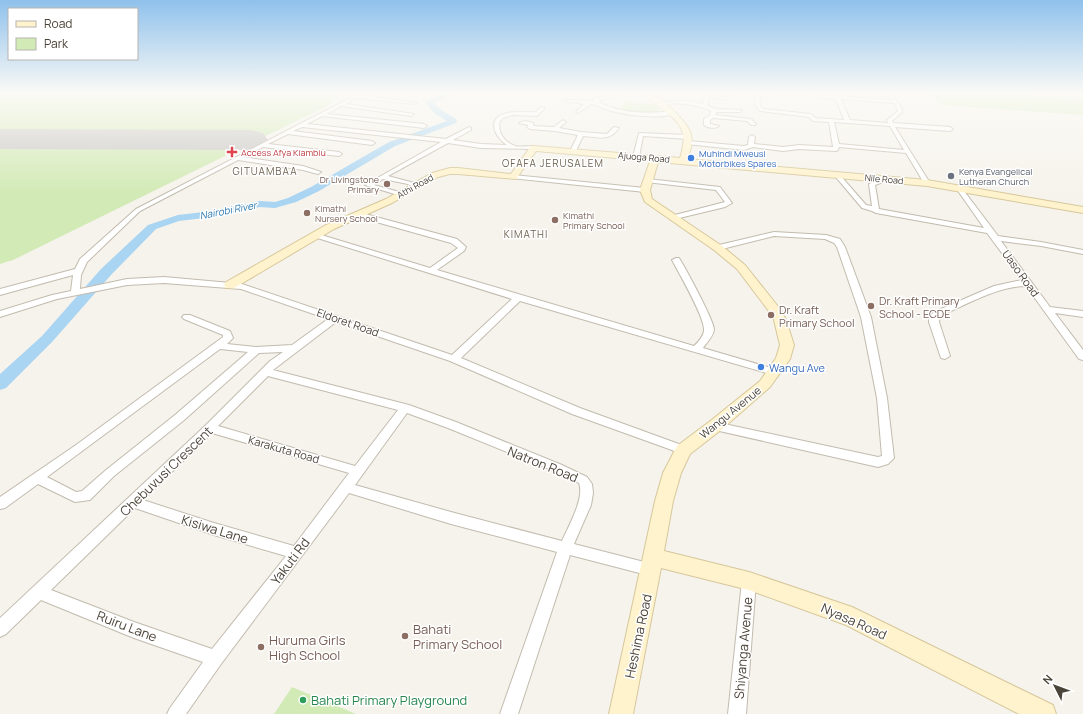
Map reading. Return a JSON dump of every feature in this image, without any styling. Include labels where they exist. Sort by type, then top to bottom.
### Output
[{"type":"street","points":[[77,292],[79,271],[83,261],[138,210],[286,132],[298,127]]},
{"type":"street","name":"Ajuoga Road","points":[[316,127],[425,138],[492,147],[512,146],[683,161]]},
{"type":"street","points":[[357,131],[361,127]]},
{"type":"street","points":[[497,127],[500,137],[512,146]]},
{"type":"street","points":[[535,127],[556,129],[581,134],[608,136],[612,134],[616,128]]},
{"type":"street","points":[[683,127],[688,140],[683,161]]},
{"type":"street","points":[[832,127],[836,146]]},
{"type":"street","points":[[893,127],[927,183]]},
{"type":"street","points":[[926,127],[950,129]]},
{"type":"street","points":[[401,194],[368,185],[447,142],[457,134],[469,129]]},
{"type":"street","points":[[286,132],[372,143]]},
{"type":"street","points":[[573,151],[581,134]]},
{"type":"street","points":[[636,157],[641,134],[744,148],[751,145],[790,149],[799,147],[836,149],[836,146],[909,152]]},
{"type":"street","points":[[751,145],[752,137]]},
{"type":"street","points":[[337,145],[351,140]]},
{"type":"street","points":[[262,145],[339,154]]},
{"type":"street","points":[[317,152],[330,147]]},
{"type":"street","points":[[513,177],[534,148]]},
{"type":"street","points":[[237,158],[303,168],[318,172]]},
{"type":"street","points":[[646,186],[654,158]]},
{"type":"street","name":"Nile Road","points":[[683,161],[927,183],[1083,210]]},
{"type":"street","name":"Athi Road","points":[[230,285],[315,236],[401,194],[435,175],[450,171],[646,186],[718,188],[729,203],[723,206],[674,218]]},
{"type":"street","points":[[837,175],[864,207],[1083,252]]},
{"type":"street","points":[[383,177],[416,185]]},
{"type":"street","points":[[875,209],[872,184],[880,182],[879,179]]},
{"type":"street","name":"Wangu Avenue","points":[[646,186],[648,200],[718,248],[744,270],[774,309],[780,320],[787,345],[783,359],[758,391],[715,426],[682,450]]},
{"type":"street","name":"Uaso Road","points":[[960,188],[967,200],[1083,357]]},
{"type":"street","points":[[358,214],[454,241],[462,246],[461,249],[431,271]]},
{"type":"street","points":[[715,426],[878,462],[884,461],[888,458],[882,398],[866,317],[841,247],[837,241],[819,236],[774,234],[718,248]]},
{"type":"street","points":[[315,236],[774,372]]},
{"type":"street","points":[[676,260],[706,319],[709,330],[707,336],[696,350]]},
{"type":"street","points":[[0,292],[79,271]]},
{"type":"street","name":"Eldoret Road","points":[[0,314],[77,292],[127,282],[164,280],[242,287],[454,359],[576,410],[682,450]]},
{"type":"street","points":[[944,356],[934,322],[934,317],[937,314],[997,288],[1017,283],[1028,283]]},
{"type":"street","points":[[454,359],[519,297]]},
{"type":"street","points":[[1048,309],[1083,314]]},
{"type":"street","points":[[0,504],[228,338],[227,333],[187,317]]},
{"type":"street","name":"Chebuvusi Crescent","points":[[0,629],[210,428],[267,372],[274,363],[292,348],[335,318]]},
{"type":"street","points":[[218,346],[256,350],[292,348]]},
{"type":"street","points":[[37,478],[75,497],[85,496],[110,473],[179,418],[256,350]]},
{"type":"street","name":"Natron Road","points":[[267,372],[405,408],[452,425],[558,468],[583,480],[586,484],[584,505],[565,549],[509,714]]},
{"type":"street","name":"Yakuti Rd","points":[[176,714],[215,658],[297,553],[405,408]]},
{"type":"street","name":"Karakuta Road","points":[[210,428],[357,471]]},
{"type":"street","points":[[346,487],[565,549],[652,564],[664,501],[672,473],[682,450]]},
{"type":"street","name":"Kisiwa Lane","points":[[133,502],[214,529],[297,553]]},
{"type":"street","name":"Nyasa Road","points":[[652,564],[749,581],[852,617],[1044,714]]},
{"type":"street","name":"Heshima Road","points":[[622,714],[652,564]]},
{"type":"street","name":"Shiyanga Avenue","points":[[737,714],[749,581]]},
{"type":"street","name":"Ruiru Lane","points":[[39,592],[134,630],[215,658]]},
{"type":"green space","points":[[0,127],[283,127],[13,260],[0,264]]},
{"type":"green space","name":"Bahati Primary Playground","points":[[292,687],[356,714],[274,714]]},
{"type":"waterway","name":"Nairobi River","points":[[0,384],[47,339],[106,272],[152,227],[178,218],[212,214],[260,204],[275,205],[292,200],[315,189],[392,144],[436,127]]},
{"type":"runway","points":[[0,139],[251,140]]},
{"type":"place","name":"Access Afya Kiambiu","points":[[232,152]]},
{"type":"place","name":"Muhindi Mweusi Motorbikes Spares","points":[[691,158]]},
{"type":"place","name":"Kenya Evangelical Lutheran Church","points":[[951,176]]},
{"type":"place","name":"Dr Livingstone Primary","points":[[387,184]]},
{"type":"place","name":"Kimathi Nursery School","points":[[307,213]]},
{"type":"place","name":"Kimathi Primary School","points":[[555,220]]},
{"type":"place","name":"Dr. Kraft Primary School - ECDE","points":[[871,306]]},
{"type":"place","name":"Dr. Kraft Primary School","points":[[771,315]]},
{"type":"place","name":"Wangu Ave","points":[[761,367]]},
{"type":"place","name":"Bahati Primary School","points":[[405,636]]},
{"type":"place","name":"Huruma Girls High School","points":[[261,647]]},
{"type":"place","name":"Bahati Primary Playground","points":[[303,700]]},
{"type":"district","name":"OFAFA JERUSALEM","points":[[553,163]]},
{"type":"district","name":"GITUAMBAA","points":[[265,171]]},
{"type":"district","name":"KIMATHI","points":[[526,234]]}]
